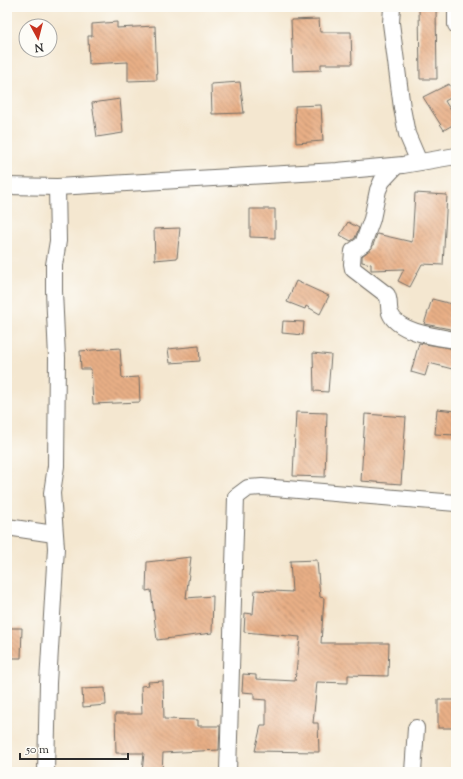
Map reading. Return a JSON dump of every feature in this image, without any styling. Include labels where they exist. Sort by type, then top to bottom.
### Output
[{"type":"street","points":[[392,7],[391,23],[407,134],[419,162]]},
{"type":"street","points":[[456,7],[456,25]]},
{"type":"street","points":[[7,186],[57,187],[337,171],[396,166],[456,156]]},
{"type":"street","points":[[396,166],[382,181],[378,190],[372,219],[363,244],[353,251],[353,269],[386,294],[389,299],[390,312],[402,325],[415,332],[456,340]]},
{"type":"street","points":[[46,772],[48,682],[56,548],[52,493],[56,466],[57,358],[54,265],[58,241],[57,187]]},
{"type":"street","points":[[228,772],[236,497],[248,488],[262,487],[456,503]]},
{"type":"street","points":[[7,527],[54,534]]},
{"type":"street","points":[[413,772],[416,728]]},
{"type":"building","points":[[419,7],[436,7],[437,79],[420,79]]},
{"type":"building","points":[[319,19],[320,32],[351,32],[352,64],[321,64],[321,70],[293,71],[291,20]]},
{"type":"building","points":[[117,22],[117,28],[155,26],[157,80],[128,81],[128,62],[89,64],[88,36],[92,36],[92,24]]},
{"type":"building","points":[[240,82],[244,113],[212,114],[211,84]]},
{"type":"building","points":[[449,84],[456,95],[445,101],[456,119],[456,123],[444,130],[423,97]]},
{"type":"building","points":[[120,99],[123,133],[97,137],[92,103]]},
{"type":"building","points":[[321,105],[323,141],[296,143],[295,106]]},
{"type":"building","points":[[415,193],[447,195],[443,265],[422,264],[410,287],[398,281],[404,269],[371,270],[371,264],[362,262],[362,256],[372,248],[377,234],[412,242]]},
{"type":"building","points":[[250,209],[275,209],[275,238],[250,237]]},
{"type":"building","points":[[348,222],[359,228],[355,238],[351,241],[340,235]]},
{"type":"building","points":[[180,228],[177,258],[155,260],[154,229]]},
{"type":"building","points":[[296,281],[329,296],[320,314],[306,306],[305,309],[287,302]]},
{"type":"building","points":[[432,299],[456,305],[456,330],[424,324]]},
{"type":"building","points":[[283,321],[304,322],[303,335],[282,333]]},
{"type":"building","points":[[419,343],[456,349],[456,370],[429,363],[425,376],[411,372]]},
{"type":"building","points":[[199,346],[200,361],[170,363],[168,349]]},
{"type":"building","points":[[120,348],[122,378],[139,377],[140,402],[93,404],[91,369],[81,369],[80,351]]},
{"type":"building","points":[[313,353],[331,355],[328,392],[314,391]]},
{"type":"building","points":[[437,409],[456,411],[455,435],[435,434]]},
{"type":"building","points":[[296,412],[327,413],[325,477],[293,476]]},
{"type":"building","points":[[365,414],[406,417],[401,484],[361,481]]},
{"type":"building","points":[[191,557],[186,598],[213,596],[212,633],[157,640],[151,590],[146,591],[147,562]]},
{"type":"building","points":[[317,560],[320,597],[324,598],[321,643],[389,643],[388,676],[348,675],[348,683],[317,682],[313,723],[318,723],[319,752],[255,751],[261,725],[266,725],[266,700],[254,699],[254,693],[242,692],[243,674],[256,675],[256,679],[295,681],[300,637],[244,632],[245,613],[253,614],[255,590],[292,592],[290,561]]},
{"type":"building","points":[[7,628],[22,628],[21,658],[7,658]]},
{"type":"building","points":[[163,681],[164,719],[198,720],[198,726],[220,726],[219,750],[163,753],[162,772],[142,772],[144,753],[116,753],[115,714],[142,714],[141,686],[149,685],[148,682]]},
{"type":"building","points":[[105,688],[106,705],[83,707],[82,689]]},
{"type":"building","points":[[438,700],[456,700],[456,728],[438,728]]}]
